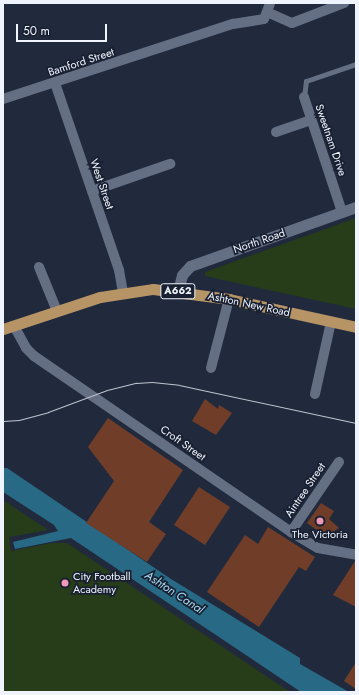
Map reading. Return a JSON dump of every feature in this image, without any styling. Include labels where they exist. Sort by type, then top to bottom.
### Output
[{"type":"main road","name":"Ashton New Road","points":[[3,329],[57,311],[123,292],[152,289],[178,291],[229,299],[356,327]]},
{"type":"street","points":[[269,8],[292,23],[344,3]]},
{"type":"street","name":"Bamford Street","points":[[3,99],[233,24],[264,19],[269,8]]},
{"type":"street","name":"West Street","points":[[55,83],[119,270],[123,292]]},
{"type":"street","name":"Sweetnam Drive","points":[[304,97],[342,212]]},
{"type":"street","points":[[276,132],[311,120]]},
{"type":"street","points":[[92,191],[170,164]]},
{"type":"street","name":"North Road","points":[[178,291],[182,275],[190,266],[356,207]]},
{"type":"street","points":[[39,267],[57,311]]},
{"type":"street","points":[[211,368],[229,299]]},
{"type":"street","points":[[315,394],[331,322]]},
{"type":"street","name":"Croft Street","points":[[14,326],[26,348],[34,356],[291,532],[318,548],[356,556]]},
{"type":"street","name":"Aintree Street","points":[[291,532],[339,462]]},
{"type":"lane","points":[[304,97],[306,81],[356,64]]},
{"type":"green space","points":[[356,218],[356,309],[205,276],[205,272]]},
{"type":"green space","name":"City Football Academy","points":[[3,500],[48,530],[9,537],[11,551],[52,543],[67,543],[290,692],[3,692]]},
{"type":"water","name":"Ashton Canal","points":[[3,468],[7,468],[171,579],[300,658],[300,664],[349,692],[301,692],[71,538],[15,549],[13,542],[58,531],[54,525],[3,492]]},
{"type":"building","points":[[205,399],[218,409],[219,405],[232,413],[216,435],[192,421]]},
{"type":"building","points":[[108,418],[183,470],[149,522],[166,534],[147,562],[86,523],[114,481],[88,447]]},
{"type":"building","points":[[199,487],[230,507],[205,545],[174,525]]},
{"type":"building","name":"The Victoria","points":[[321,503],[334,511],[329,519],[339,528],[330,534],[328,532],[325,536],[307,523]]},
{"type":"building","points":[[268,527],[315,557],[306,571],[299,567],[259,627],[207,592],[245,535],[258,544]]},
{"type":"building","points":[[356,561],[356,607],[333,595]]},
{"type":"building","points":[[356,662],[356,689],[344,681]]},
{"type":"tram line","points":[[3,421],[19,420],[48,412],[107,390],[136,383],[152,382],[179,385],[356,423]]},
{"type":"place","name":"The Victoria","points":[[320,521]]},
{"type":"place","name":"City Football Academy","points":[[65,583]]}]
